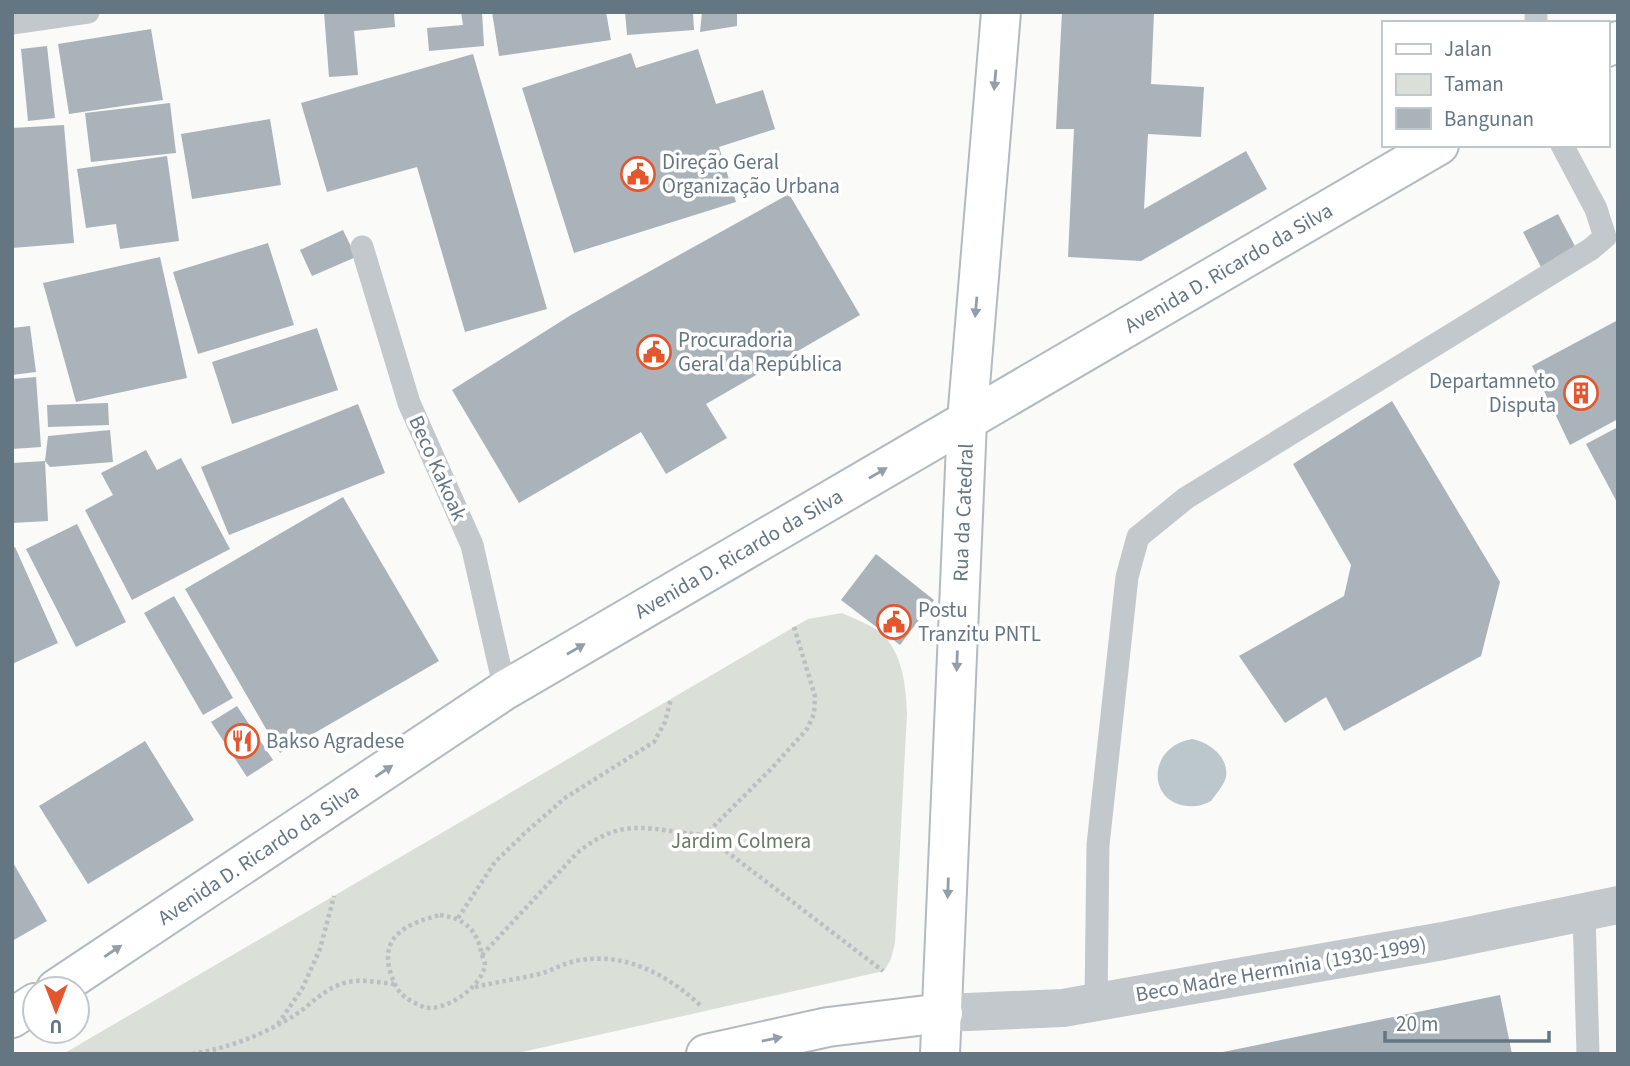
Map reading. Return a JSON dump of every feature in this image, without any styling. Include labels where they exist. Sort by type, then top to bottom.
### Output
[{"type":"main road","name":"Rua da Catedral","points":[[940,1054],[967,421],[1001,12]]},
{"type":"main road","name":"Avenida D. Ricardo da Silva","points":[[77,975],[505,690],[1436,147]]},
{"type":"main road","points":[[706,1054],[828,1027],[943,1013]]},
{"type":"street","name":"Beco Madre Herminia (1930-1999)","points":[[943,1013],[1063,1008],[1443,941],[1601,908]]},
{"type":"lane","points":[[12,23],[88,12]]},
{"type":"lane","points":[[1096,1002],[1098,845],[1128,577],[1138,537],[1186,498],[1591,249],[1605,237],[1596,209],[1563,147]]},
{"type":"lane","name":"Beco Kakoak","points":[[362,247],[409,403],[472,545],[505,690]]},
{"type":"lane","points":[[1588,1054],[1601,908]]},
{"type":"path","points":[[705,835],[772,768],[807,729],[814,714],[815,696],[794,627]]},
{"type":"path","points":[[458,918],[495,862],[526,832],[565,798],[654,742],[665,722],[671,699]]},
{"type":"path","points":[[482,955],[577,853],[595,838],[619,829],[641,826],[705,835],[884,971]]},
{"type":"path","points":[[278,1025],[302,989],[320,949],[334,896]]},
{"type":"path","points":[[475,987],[485,964],[481,943],[458,918],[440,915],[415,922],[398,932],[389,948],[389,968],[394,984],[403,996],[426,1008],[451,1002],[475,987],[541,973],[575,961],[606,959],[647,967],[681,987],[707,1011]]},
{"type":"path","points":[[192,1054],[219,1049],[261,1035],[293,1017],[334,986],[354,981],[394,984]]},
{"type":"green space","name":"Jardim Colmera","points":[[842,613],[873,628],[889,642],[902,671],[907,713],[895,943],[891,959],[884,971],[513,1054],[63,1054],[78,1045],[91,1045],[91,1038],[808,619]]},
{"type":"shaded area","points":[[1192,739],[1216,751],[1226,769],[1224,783],[1211,801],[1196,806],[1180,805],[1168,798],[1161,789],[1158,777],[1159,765],[1165,753],[1176,744]]},
{"type":"building","points":[[324,12],[394,12],[395,27],[354,31],[358,75],[329,77]]},
{"type":"building","points":[[461,12],[482,12],[484,46],[429,51],[427,28],[463,25]]},
{"type":"building","points":[[492,12],[606,12],[611,40],[499,56]]},
{"type":"building","points":[[625,12],[693,12],[694,30],[627,35]]},
{"type":"building","points":[[702,12],[737,12],[737,26],[700,32]]},
{"type":"building","points":[[1062,12],[1154,12],[1151,84],[1204,87],[1201,137],[1148,134],[1144,209],[1246,151],[1267,189],[1141,261],[1068,257],[1074,129],[1056,129]]},
{"type":"building","points":[[151,29],[163,100],[69,114],[58,44]]},
{"type":"building","points":[[47,46],[55,118],[28,121],[21,49]]},
{"type":"building","name":"Direção Geral Organização Urbana","points":[[698,49],[716,104],[763,90],[775,129],[719,147],[736,202],[574,253],[522,88],[631,53],[636,68]]},
{"type":"building","points":[[473,54],[547,309],[465,332],[417,167],[327,192],[301,103]]},
{"type":"building","points":[[170,103],[176,153],[91,162],[85,113]]},
{"type":"building","points":[[270,119],[281,185],[192,199],[181,134]]},
{"type":"building","points":[[64,125],[74,243],[12,248],[12,128]]},
{"type":"building","points":[[167,156],[179,241],[120,249],[116,224],[86,228],[77,169]]},
{"type":"building","name":"Procuradoria Geral da República","points":[[789,194],[860,315],[706,404],[727,438],[666,474],[641,432],[519,503],[452,390],[571,315]]},
{"type":"building","points":[[1558,214],[1576,248],[1541,267],[1523,232]]},
{"type":"building","points":[[343,230],[356,257],[312,276],[300,250]]},
{"type":"building","points":[[268,243],[294,325],[198,354],[173,272]]},
{"type":"building","points":[[160,257],[187,378],[76,402],[43,283]]},
{"type":"building","name":"Departamneto Disputa","points":[[1618,320],[1618,419],[1570,445],[1532,366]]},
{"type":"building","points":[[30,326],[36,372],[12,375],[12,328]]},
{"type":"building","points":[[317,328],[338,390],[232,424],[212,362]]},
{"type":"building","points":[[36,377],[41,447],[12,449],[12,379]]},
{"type":"building","points":[[1392,401],[1500,582],[1481,656],[1344,731],[1326,697],[1285,723],[1239,656],[1344,596],[1351,565],[1293,464]]},
{"type":"building","points":[[108,403],[109,425],[48,427],[47,405]]},
{"type":"building","points":[[358,404],[385,473],[229,535],[201,467]]},
{"type":"building","points":[[1618,427],[1618,504],[1586,444]]},
{"type":"building","points":[[110,430],[113,462],[50,467],[45,461],[48,436]]},
{"type":"building","points":[[146,450],[157,470],[181,458],[230,549],[132,600],[85,510],[113,495],[101,473]]},
{"type":"building","points":[[45,461],[48,521],[12,523],[12,463]]},
{"type":"building","points":[[343,497],[439,661],[280,753],[185,589]]},
{"type":"building","points":[[77,524],[126,622],[76,647],[26,549]]},
{"type":"building","points":[[15,547],[58,643],[12,664],[12,549]]},
{"type":"building","name":"Postu Tranzitu PNTL","points":[[876,554],[934,600],[900,645],[841,600]]},
{"type":"building","points":[[174,596],[233,698],[203,715],[144,613]]},
{"type":"building","name":"Bakso Agradese","points":[[237,706],[273,760],[247,777],[211,722]]},
{"type":"building","points":[[145,741],[194,820],[88,884],[39,806]]},
{"type":"building","points":[[12,861],[47,921],[12,941]]},
{"type":"building","points":[[1500,995],[1512,1054],[1218,1053]]},
{"type":"place","name":"Direção Geral Organização Urbana","points":[[638,174]]},
{"type":"place","name":"Procuradoria Geral da República","points":[[654,352]]},
{"type":"place","name":"Departamneto Disputa","points":[[1581,393]]},
{"type":"place","name":"Postu Tranzitu PNTL","points":[[894,622]]},
{"type":"place","name":"Bakso Agradese","points":[[242,741]]}]
